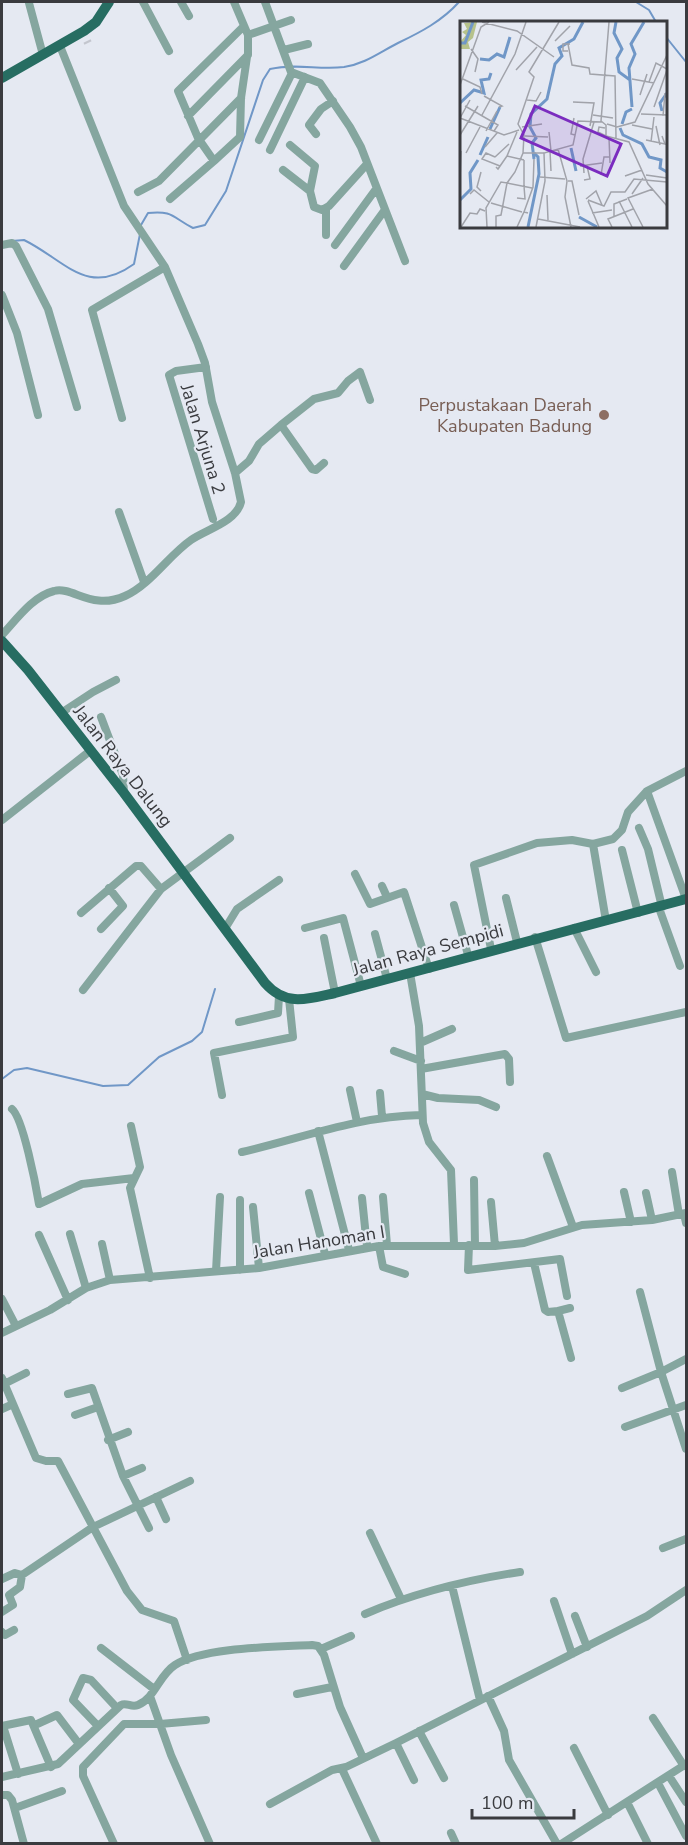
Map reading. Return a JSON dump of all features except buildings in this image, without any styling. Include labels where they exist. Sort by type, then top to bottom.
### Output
[{"type":"main road","points":[[3,74],[44,55],[92,26],[109,2]]},
{"type":"main road","name":"Jalan Raya Dalung","points":[[2,641],[124,793],[226,927]]},
{"type":"main road","name":"Jalan Raya Sempidi","points":[[284,998],[335,993],[429,969],[468,955],[535,937],[638,913],[686,899]]},
{"type":"main road","points":[[226,927],[265,983],[284,998]]},
{"type":"street","points":[[143,2],[169,51]]},
{"type":"street","points":[[181,2],[189,16]]},
{"type":"street","points":[[170,199],[240,136],[240,98],[248,55],[248,35],[234,2]]},
{"type":"street","points":[[259,141],[291,71],[267,2]]},
{"type":"street","points":[[29,3],[44,55]]},
{"type":"street","points":[[248,35],[274,24],[291,20]]},
{"type":"street","points":[[214,161],[198,138],[178,91],[244,26]]},
{"type":"street","points":[[284,50],[308,44]]},
{"type":"street","points":[[2,635],[36,601],[51,592],[61,590],[95,601],[124,596],[144,582],[177,550],[236,512],[241,502],[235,473],[212,402],[206,367],[165,267],[124,206],[60,46]]},
{"type":"street","points":[[188,116],[248,55]]},
{"type":"street","points":[[291,71],[320,82],[361,147],[384,212],[405,261]]},
{"type":"street","points":[[270,150],[305,77]]},
{"type":"street","points":[[138,192],[159,181],[198,138],[240,98]]},
{"type":"street","points":[[316,134],[309,125],[321,109],[333,101]]},
{"type":"street","points":[[290,145],[315,166],[310,191],[314,207],[326,209]]},
{"type":"street","points":[[326,235],[326,209],[367,164]]},
{"type":"street","points":[[283,170],[310,191]]},
{"type":"street","points":[[335,245],[376,189]]},
{"type":"street","points":[[345,266],[384,212]]},
{"type":"street","points":[[2,245],[12,243],[16,246],[44,298],[57,334],[77,407]]},
{"type":"street","points":[[122,418],[92,310],[165,267]]},
{"type":"street","points":[[2,295],[17,333],[38,414]]},
{"type":"street","name":"Jalan Arjuna 2","points":[[206,367],[176,371],[169,375],[213,519]]},
{"type":"street","points":[[235,473],[249,461],[259,444],[281,425],[314,399],[338,393],[358,373],[362,373],[370,400]]},
{"type":"street","points":[[281,425],[313,470],[324,463]]},
{"type":"street","points":[[119,512],[144,582]]},
{"type":"street","points":[[61,713],[116,680]]},
{"type":"street","points":[[101,717],[123,775],[124,793]]},
{"type":"street","points":[[2,820],[90,751]]},
{"type":"street","points":[[491,949],[474,865],[537,843],[572,840],[593,844],[617,836],[627,812],[647,791],[687,771]]},
{"type":"street","points":[[647,791],[686,899]]},
{"type":"street","points":[[639,828],[648,849],[661,907],[680,966]]},
{"type":"street","points":[[82,990],[161,889],[230,838]]},
{"type":"street","points":[[593,844],[608,920]]},
{"type":"street","points":[[622,850],[638,913]]},
{"type":"street","points":[[81,913],[139,865],[161,889]]},
{"type":"street","points":[[355,874],[370,904],[402,891],[406,895],[429,969]]},
{"type":"street","points":[[608,920],[603,881],[609,875]]},
{"type":"street","points":[[226,927],[237,909],[279,880]]},
{"type":"street","points":[[382,886],[387,897]]},
{"type":"street","points":[[101,929],[123,906],[109,888]]},
{"type":"street","points":[[506,898],[517,942]]},
{"type":"street","points":[[454,905],[468,955]]},
{"type":"street","points":[[305,928],[343,918],[361,986]]},
{"type":"street","points":[[573,928],[596,972]]},
{"type":"street","points":[[375,934],[387,979]]},
{"type":"street","points":[[535,937],[566,1038],[687,1012]]},
{"type":"street","points":[[324,938],[335,993]]},
{"type":"street","points":[[410,974],[420,1043],[422,1115],[429,1142],[451,1170],[454,1244]]},
{"type":"street","points":[[239,1022],[278,1012],[284,998]]},
{"type":"street","points":[[222,1095],[214,1053],[293,1037],[284,998]]},
{"type":"street","points":[[420,1043],[452,1029]]},
{"type":"street","points":[[394,1051],[421,1065],[505,1054],[509,1059],[510,1082]]},
{"type":"street","points":[[350,1090],[357,1122]]},
{"type":"street","points":[[380,1093],[382,1116]]},
{"type":"street","points":[[422,1094],[438,1098],[479,1100],[496,1107]]},
{"type":"street","points":[[12,1109],[17,1113],[39,1203],[82,1184],[134,1178]]},
{"type":"street","points":[[242,1152],[382,1116],[422,1115]]},
{"type":"street","points":[[132,1126],[140,1167],[130,1188],[150,1278]]},
{"type":"street","points":[[318,1131],[349,1250]]},
{"type":"street","points":[[546,1156],[573,1227]]},
{"type":"street","points":[[672,1172],[687,1223]]},
{"type":"street","points":[[474,1180],[472,1246],[468,1270],[560,1259],[567,1296]]},
{"type":"street","points":[[624,1192],[631,1222]]},
{"type":"street","points":[[309,1193],[325,1254]]},
{"type":"street","points":[[646,1193],[652,1220]]},
{"type":"street","points":[[216,1272],[220,1197]]},
{"type":"street","points":[[383,1197],[382,1267],[405,1274]]},
{"type":"street","points":[[362,1198],[367,1247]]},
{"type":"street","points":[[240,1200],[240,1270]]},
{"type":"street","points":[[491,1202],[495,1246]]},
{"type":"street","points":[[253,1208],[259,1268]]},
{"type":"street","name":"Jalan Hanoman I","points":[[2,1333],[68,1300],[86,1288],[110,1281],[259,1268],[367,1247],[454,1244],[495,1246],[524,1243],[573,1227],[652,1220],[683,1214]]},
{"type":"street","points":[[70,1234],[86,1288]]},
{"type":"street","points":[[39,1235],[68,1300]]},
{"type":"street","points":[[102,1244],[110,1281]]},
{"type":"street","points":[[534,1263],[546,1311],[570,1308]]},
{"type":"street","points":[[640,1292],[660,1372],[687,1449]]},
{"type":"street","points":[[2,1299],[16,1326]]},
{"type":"street","points":[[558,1311],[571,1358]]},
{"type":"street","points":[[622,1388],[687,1359]]},
{"type":"street","points":[[26,1373],[3,1381],[11,1405],[36,1458],[43,1461],[58,1461],[120,1580],[138,1607],[174,1621],[187,1660]]},
{"type":"street","points":[[68,1394],[91,1387],[108,1440],[149,1528]]},
{"type":"street","points":[[2,1409],[11,1405]]},
{"type":"street","points":[[625,1427],[687,1405]]},
{"type":"street","points":[[75,1415],[98,1407]]},
{"type":"street","points":[[108,1440],[128,1432]]},
{"type":"street","points":[[123,1476],[142,1468]]},
{"type":"street","points":[[22,1575],[93,1527],[190,1481]]},
{"type":"street","points":[[156,1497],[166,1519]]},
{"type":"street","points":[[370,1533],[401,1599]]},
{"type":"street","points":[[663,1548],[687,1539]]},
{"type":"street","points":[[365,1614],[401,1599],[520,1572]]},
{"type":"street","points":[[3,1576],[15,1573],[22,1575]]},
{"type":"street","points":[[2,1612],[12,1605],[9,1595],[22,1584],[22,1575]]},
{"type":"street","points":[[452,1586],[480,1700]]},
{"type":"street","points":[[270,1804],[332,1770],[342,1769],[396,1743],[587,1647],[647,1616],[687,1590]]},
{"type":"street","points":[[554,1601],[572,1654]]},
{"type":"street","points":[[575,1616],[587,1647]]},
{"type":"street","points":[[2,1632],[5,1635],[14,1630]]},
{"type":"street","points":[[321,1649],[351,1636]]},
{"type":"street","points":[[2,1777],[51,1767],[117,1708],[126,1703],[137,1706],[152,1692],[171,1667],[187,1660],[216,1653],[305,1645],[316,1645],[321,1649],[332,1687],[363,1758]]},
{"type":"street","points":[[101,1648],[152,1692],[160,1724],[210,1844]]},
{"type":"street","points":[[97,1725],[73,1700],[83,1678],[91,1680],[117,1708]]},
{"type":"street","points":[[297,1694],[332,1687]]},
{"type":"street","points":[[488,1696],[504,1731],[509,1760],[559,1844],[685,1765],[653,1718]]},
{"type":"street","points":[[34,1725],[57,1715],[79,1744]]},
{"type":"street","points":[[18,1774],[2,1726],[27,1719],[34,1725],[51,1767]]},
{"type":"street","points":[[114,1844],[83,1776],[83,1767],[121,1725],[206,1720]]},
{"type":"street","points":[[418,1731],[444,1778]]},
{"type":"street","points":[[396,1743],[414,1780]]},
{"type":"street","points":[[574,1748],[608,1815]]},
{"type":"street","points":[[342,1769],[377,1844]]},
{"type":"street","points":[[669,1776],[687,1802]]},
{"type":"street","points":[[658,1783],[686,1836]]},
{"type":"street","points":[[15,1808],[62,1791]]},
{"type":"street","points":[[2,1795],[10,1797],[15,1808],[24,1844]]},
{"type":"street","points":[[627,1802],[648,1844]]},
{"type":"street","points":[[451,1833],[456,1844]]},
{"type":"waterway","points":[[141,225],[148,213],[156,212],[168,214],[193,228],[205,225],[226,191],[263,80],[270,69],[334,68],[359,63],[431,26],[459,2]]},
{"type":"waterway","points":[[636,2],[649,10],[655,21]]},
{"type":"waterway","points":[[667,38],[686,62]]},
{"type":"waterway","points":[[12,241],[24,240],[77,272],[89,277],[103,277],[117,274],[134,264],[140,234]]},
{"type":"waterway","points":[[2,1079],[14,1070],[27,1068],[103,1086],[128,1085],[159,1057],[192,1041],[202,1032],[215,989]]},
{"type":"place","name":"Perpustakaan Daerah Kabupaten Badung","points":[[604,415]]}]
